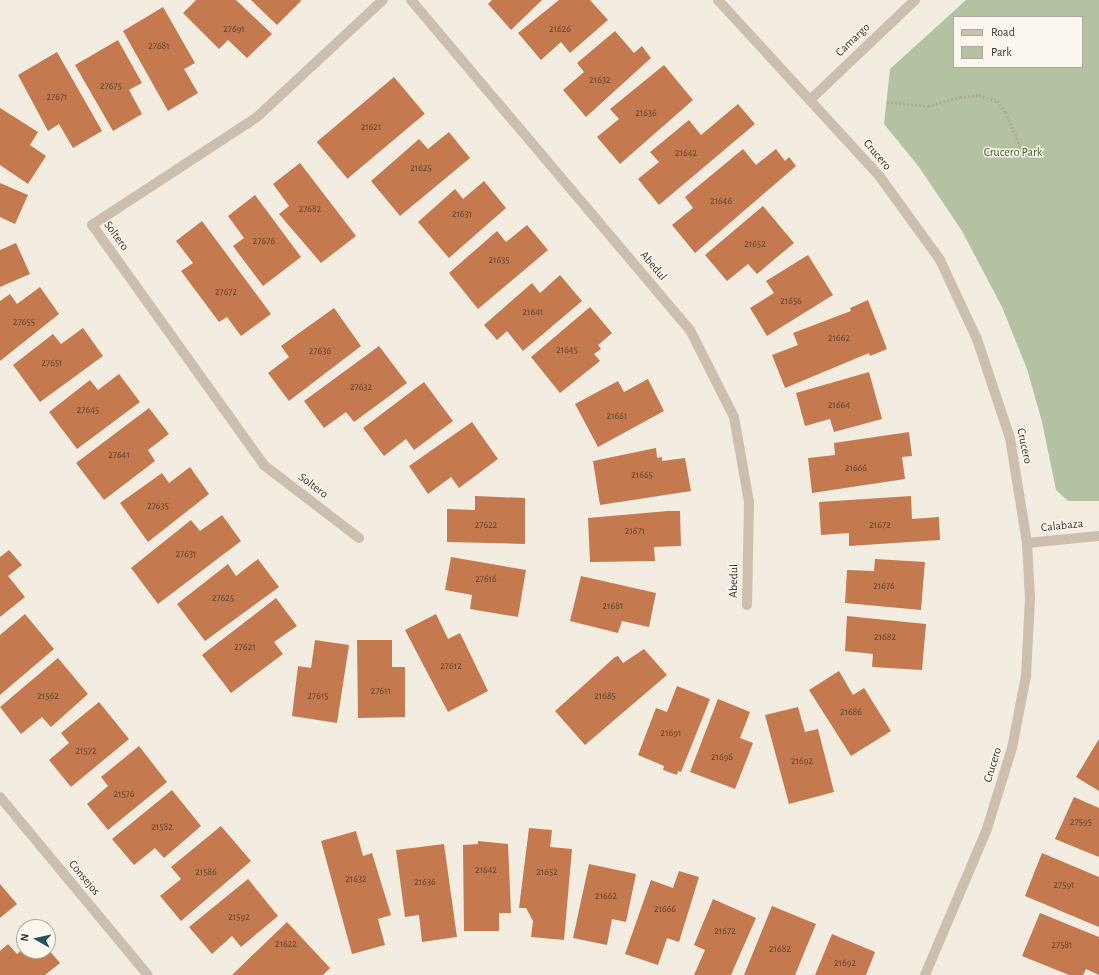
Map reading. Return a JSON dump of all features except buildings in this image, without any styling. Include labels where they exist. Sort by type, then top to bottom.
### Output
[{"type":"street","name":"Soltero","points":[[359,538],[264,465],[92,225],[258,117],[383,0]]},
{"type":"street","name":"Abedul","points":[[411,0],[690,330],[734,417],[749,502],[747,605]]},
{"type":"street","name":"Crucero","points":[[718,0],[880,177],[940,260],[978,339],[1010,438],[1027,543],[1030,598],[1026,676],[1012,748],[987,829],[925,975]]},
{"type":"street","name":"Camargo","points":[[810,100],[915,0]]},
{"type":"street","name":"Calabaza","points":[[1027,543],[1099,536]]},
{"type":"street","name":"Consejos","points":[[0,797],[148,975]]},
{"type":"path","points":[[887,102],[928,106],[960,97],[979,95],[997,101],[1006,112],[1022,151]]},
{"type":"green space","name":"Crucero Park","points":[[966,0],[1099,0],[1099,501],[1068,501],[1056,490],[1042,422],[1027,369],[1002,307],[962,231],[919,167],[884,124],[890,69]]}]
